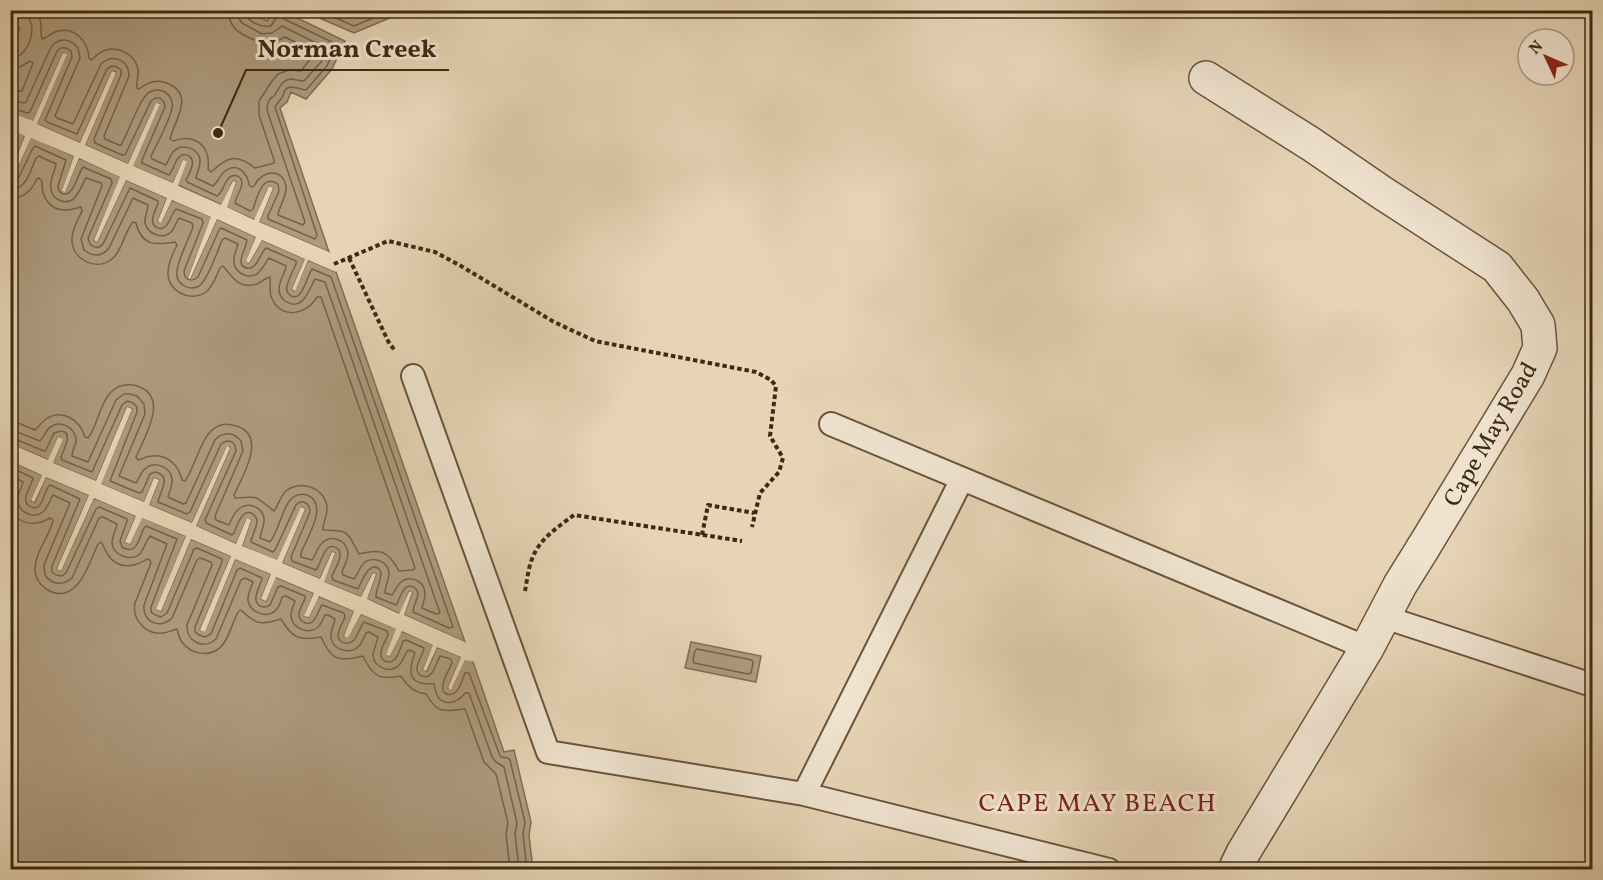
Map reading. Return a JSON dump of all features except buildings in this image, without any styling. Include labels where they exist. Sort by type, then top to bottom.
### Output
[{"type":"street","name":"Cape May Road","points":[[1206,78],[1311,144],[1497,267],[1523,300],[1538,325],[1540,348],[1528,375],[1400,585],[1367,648],[1235,870]]},
{"type":"lane","points":[[413,376],[548,752],[804,794],[1109,870]]},
{"type":"lane","points":[[831,424],[1367,648]]},
{"type":"lane","points":[[804,794],[962,479]]},
{"type":"lane","points":[[1384,616],[1593,685]]},
{"type":"path","points":[[334,264],[388,241],[435,252],[554,322],[595,340],[756,372],[771,380],[776,386],[770,436],[783,458],[779,472],[760,493],[752,527]]},
{"type":"path","points":[[349,258],[388,341],[413,376]]},
{"type":"path","points":[[702,535],[708,505],[754,513]]},
{"type":"path","points":[[523,600],[531,559],[539,545],[574,515],[742,542]]},
{"type":"water","points":[[252,10],[250,13],[267,21],[272,11],[281,10],[345,41],[332,69],[306,99],[291,92],[287,102],[280,108],[329,252],[259,222],[273,188],[269,186],[255,220],[226,207],[236,182],[233,181],[222,205],[178,185],[186,161],[183,161],[173,183],[132,166],[159,104],[156,104],[128,164],[85,145],[116,72],[112,71],[80,143],[37,124],[66,54],[63,53],[33,122],[11,112],[11,52],[20,28],[17,27],[11,41],[11,11]]},
{"type":"water","points":[[303,11],[402,11],[354,33]]},
{"type":"water","points":[[11,129],[25,135],[11,172]]},
{"type":"water","points":[[31,137],[74,156],[63,191],[79,158],[121,177],[94,240],[97,242],[126,180],[167,198],[158,221],[161,222],[172,200],[212,217],[188,278],[190,279],[217,219],[256,237],[247,261],[249,263],[262,240],[305,259],[292,289],[294,291],[308,260],[336,272],[465,642],[404,615],[412,593],[409,592],[400,614],[367,599],[376,574],[373,573],[361,597],[323,582],[335,553],[332,552],[320,579],[282,563],[305,509],[302,507],[277,561],[242,546],[251,520],[247,519],[236,544],[196,526],[230,448],[227,447],[192,523],[149,505],[159,480],[154,478],[144,502],[100,484],[132,409],[127,407],[96,481],[53,463],[62,439],[58,437],[49,460],[11,444],[11,182]]},
{"type":"water","points":[[10,461],[42,475],[31,501],[35,502],[46,477],[89,495],[57,569],[61,571],[94,498],[136,516],[125,542],[130,544],[141,517],[186,536],[157,609],[161,611],[191,539],[231,556],[200,630],[205,631],[235,559],[271,574],[261,599],[266,601],[275,577],[314,593],[305,616],[309,617],[318,596],[354,611],[344,636],[348,637],[361,614],[397,629],[387,655],[390,656],[401,631],[434,645],[423,670],[427,671],[437,647],[461,657],[448,688],[451,689],[465,659],[473,662],[504,752],[514,750],[531,822],[529,835],[531,869],[11,869]]},
{"type":"water","points":[[691,642],[761,656],[756,682],[685,668]]},
{"type":"pier","points":[[63,53],[67,54],[37,124],[80,143],[112,71],[116,73],[85,145],[128,164],[156,103],[160,104],[133,166],[173,183],[183,160],[187,161],[178,186],[221,205],[233,181],[236,182],[227,207],[254,220],[269,186],[273,188],[259,222],[329,252],[330,255],[84,148],[82,145],[79,146],[10,116],[11,112],[33,121]]},
{"type":"pier","points":[[11,126],[27,133],[26,140],[29,135],[32,135],[122,174],[123,180],[127,177],[168,195],[170,198],[173,197],[213,214],[215,217],[218,216],[258,235],[258,240],[263,237],[335,268],[336,272],[308,260],[295,291],[292,289],[305,259],[262,240],[249,263],[246,261],[256,237],[217,219],[190,279],[188,278],[211,217],[172,200],[161,223],[158,221],[167,198],[126,180],[97,242],[94,240],[120,177],[79,158],[65,192],[62,191],[74,156],[31,138],[11,182],[11,172],[25,136],[11,129]]},
{"type":"pier","points":[[127,407],[132,409],[101,484],[144,502],[154,478],[159,480],[149,505],[192,523],[227,446],[230,448],[196,526],[236,544],[247,518],[251,520],[242,546],[277,560],[301,507],[305,509],[282,563],[320,579],[332,552],[335,553],[324,582],[361,597],[373,573],[376,574],[367,599],[399,614],[409,592],[412,592],[404,615],[465,642],[466,645],[366,602],[365,597],[360,600],[322,585],[320,582],[280,566],[279,563],[241,548],[239,545],[241,540],[238,546],[235,546],[148,508],[146,504],[143,505],[99,487],[97,484],[10,447],[11,444],[48,460],[58,437],[63,439],[53,463],[96,481]]},
{"type":"pier","points":[[10,458],[355,608],[357,611],[351,626],[358,612],[362,611],[471,659],[473,662],[465,660],[451,690],[448,688],[461,657],[437,647],[426,671],[423,670],[433,645],[402,631],[390,656],[386,655],[396,629],[361,614],[348,638],[344,636],[354,611],[319,596],[309,617],[304,616],[314,593],[276,577],[266,601],[261,599],[271,574],[235,559],[205,632],[200,630],[231,556],[191,539],[161,611],[156,609],[186,536],[142,518],[130,544],[125,542],[136,516],[94,498],[61,571],[57,569],[89,495],[46,477],[34,502],[31,500],[42,475],[11,461]]},
{"type":"place","name":"Norman Creek","points":[[218,133]]},
{"type":"district","name":"CAPE MAY BEACH","points":[[1098,802]]}]
